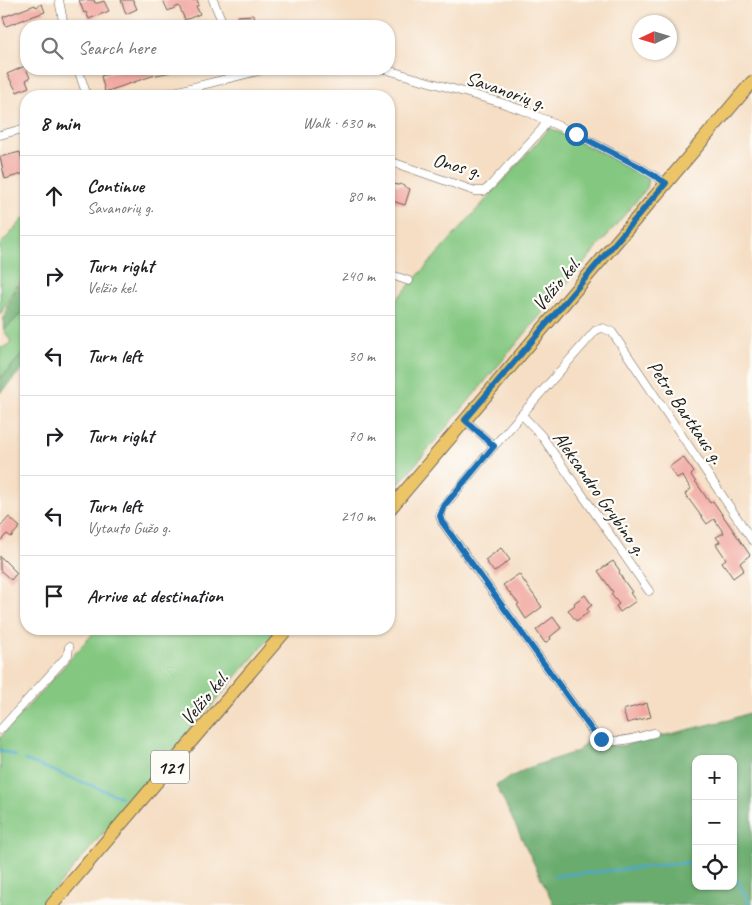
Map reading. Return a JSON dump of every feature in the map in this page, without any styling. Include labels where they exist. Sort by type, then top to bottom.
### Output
[{"type":"main road","name":"Velžio kel.","points":[[395,503],[752,82]]},
{"type":"main road","name":"Velžio kel.","points":[[52,905],[282,635]]},
{"type":"street","points":[[59,0],[63,20]]},
{"type":"street","points":[[213,0],[221,20]]},
{"type":"street","name":"Savanorių g.","points":[[395,72],[502,103],[547,120],[640,167],[666,183]]},
{"type":"street","points":[[80,75],[85,90]]},
{"type":"street","points":[[184,90],[234,75]]},
{"type":"street","name":"Onos g.","points":[[395,163],[476,191],[484,191],[542,128],[547,120]]},
{"type":"street","points":[[0,135],[20,130]]},
{"type":"street","points":[[395,276],[409,281]]},
{"type":"street","name":"Petro Bartkaus g.","points":[[522,415],[596,330],[608,329],[612,332],[752,540]]},
{"type":"street","points":[[522,415],[444,506],[440,516],[442,522],[596,736],[601,739],[614,741],[654,733]]},
{"type":"street","name":"Aleksandro Grybino g.","points":[[522,415],[541,435],[649,591]]},
{"type":"street","points":[[465,420],[494,446]]},
{"type":"street","points":[[0,730],[68,655],[69,647]]},
{"type":"green space","points":[[550,128],[645,174],[648,182],[647,188],[395,489],[395,301]]},
{"type":"green space","points":[[20,223],[20,281],[0,315],[0,245]]},
{"type":"green space","points":[[20,283],[20,315],[4,330],[3,324],[6,309]]},
{"type":"green space","points":[[20,315],[20,357],[0,379],[0,347],[3,348],[11,342],[4,330]]},
{"type":"green space","points":[[20,357],[20,371],[0,393],[0,379]]},
{"type":"green space","points":[[92,635],[272,635],[42,905],[0,905],[0,738]]},
{"type":"green space","points":[[752,712],[752,905],[554,905],[496,785],[528,768],[578,751],[589,739],[598,744],[620,746],[728,720]]},
{"type":"building","points":[[79,0],[94,0],[95,3],[104,1],[109,11],[89,19],[86,12],[84,13]]},
{"type":"building","points":[[121,0],[133,0],[137,9],[126,14]]},
{"type":"building","points":[[163,0],[197,0],[199,5],[196,6],[200,14],[185,20],[179,6],[168,11]]},
{"type":"building","points":[[42,4],[45,12],[6,26],[3,17],[35,5],[36,7]]},
{"type":"building","points":[[254,15],[254,20],[238,20],[238,16]]},
{"type":"building","points":[[20,68],[20,75],[29,75],[30,78],[26,80],[29,87],[17,92],[7,74]]},
{"type":"building","points":[[157,75],[111,90],[104,90],[101,76]]},
{"type":"building","points":[[20,152],[20,174],[5,179],[0,157]]},
{"type":"building","points":[[400,184],[410,189],[405,205],[395,202],[395,185]]},
{"type":"building","points":[[683,457],[694,472],[691,475],[710,503],[713,501],[750,555],[740,563],[744,570],[733,578],[722,562],[726,559],[716,544],[720,542],[716,537],[724,533],[714,519],[707,524],[685,494],[691,489],[682,475],[677,478],[669,467]]},
{"type":"building","points":[[9,517],[20,527],[11,537],[7,534],[0,541],[0,527]]},
{"type":"building","points":[[501,548],[510,560],[494,572],[485,560]]},
{"type":"building","points":[[0,556],[17,573],[11,580],[0,570]]},
{"type":"building","points":[[613,561],[636,601],[620,612],[616,606],[619,604],[611,594],[613,592],[598,571]]},
{"type":"building","points":[[519,574],[542,607],[526,619],[517,605],[519,604],[503,585]]},
{"type":"building","points":[[585,595],[592,605],[587,609],[589,612],[576,621],[568,610]]},
{"type":"building","points":[[553,617],[561,628],[545,643],[536,630]]},
{"type":"building","points":[[647,703],[651,717],[627,723],[623,710]]},
{"type":"waterway","points":[[0,750],[16,756]]},
{"type":"waterway","points":[[25,760],[121,797]]},
{"type":"waterway","points":[[554,876],[692,862]]},
{"type":"waterway","points":[[737,880],[750,905]]},
{"type":"route","points":[[576,134],[640,167],[666,183],[465,420],[494,446],[444,506],[440,516],[442,522],[596,736],[601,739]]}]
